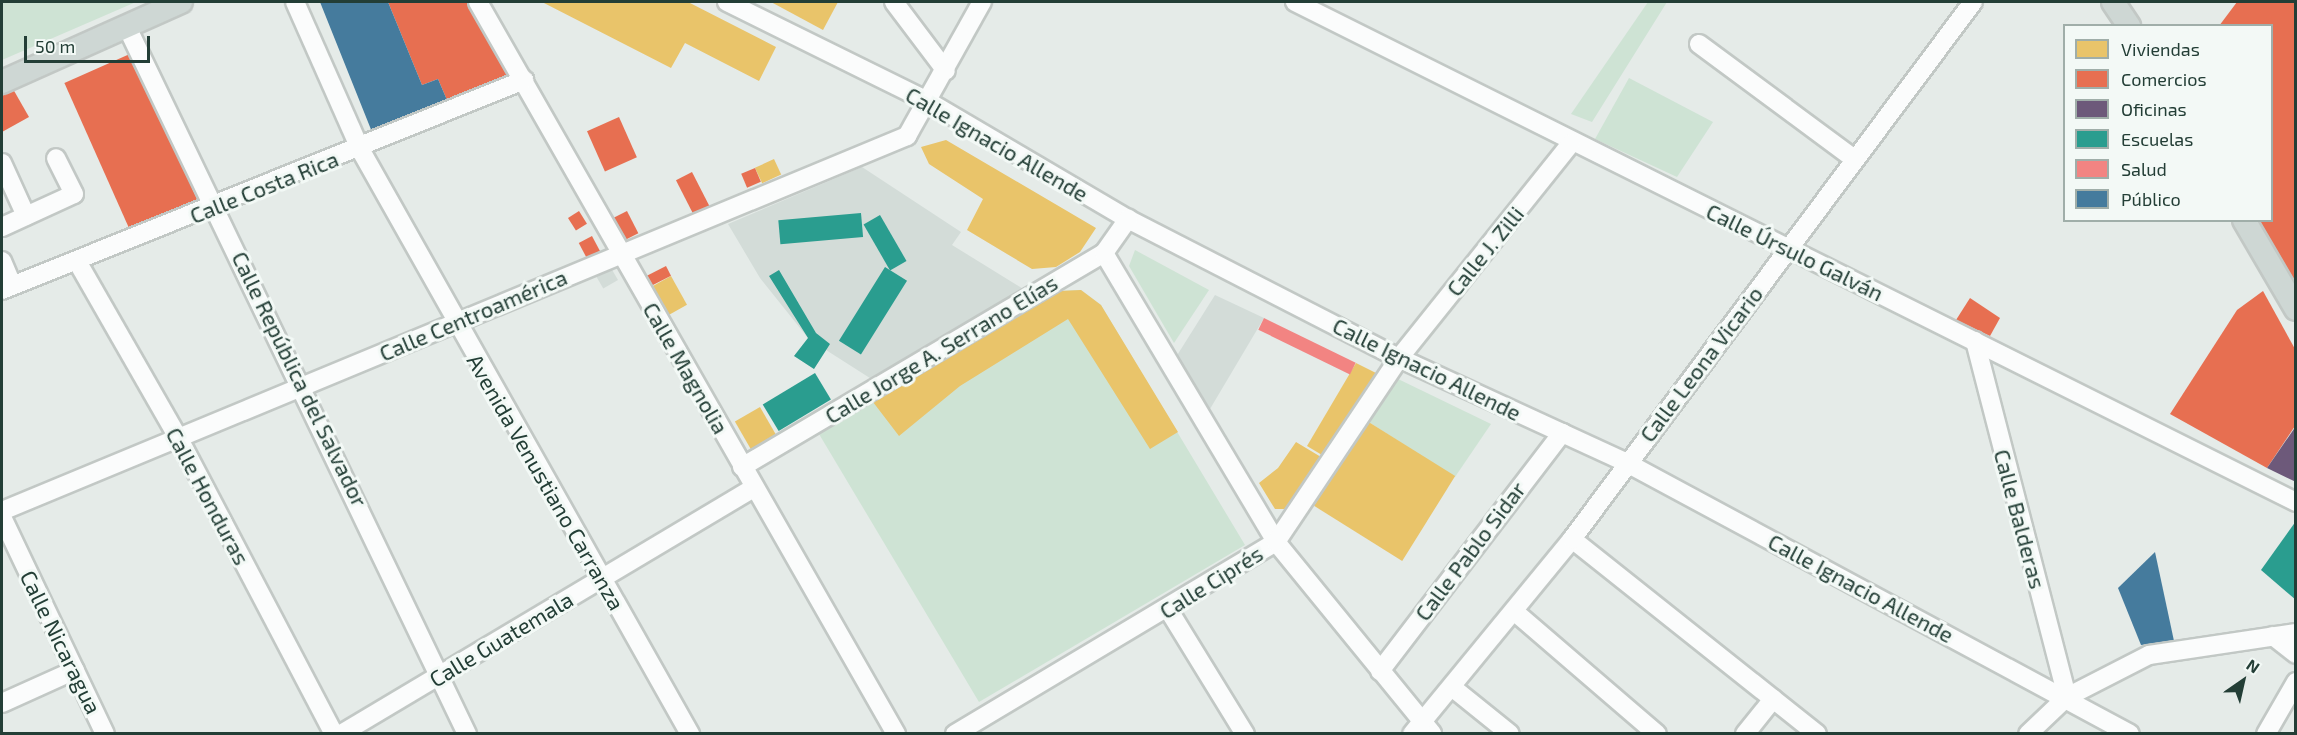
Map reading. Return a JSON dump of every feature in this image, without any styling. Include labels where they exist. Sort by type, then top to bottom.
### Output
[{"type":"main road","points":[[2,82],[181,2]]},
{"type":"main road","points":[[2113,2],[2128,24]]},
{"type":"main road","points":[[2245,222],[2295,309]]},
{"type":"street","name":"Avenida Venustiano Carranza","points":[[295,2],[360,149],[455,325],[690,734]]},
{"type":"street","name":"Calle Magnolia","points":[[478,2],[896,734]]},
{"type":"street","name":"Calle Ignacio Allende","points":[[727,2],[929,102],[1128,219],[1399,358],[1627,463],[2067,697],[2130,734]]},
{"type":"street","points":[[894,2],[946,71]]},
{"type":"street","name":"Calle Centroamérica","points":[[2,511],[455,325],[619,251],[907,136],[929,102],[982,2]]},
{"type":"street","name":"Calle Úrsulo Galván","points":[[1295,2],[1571,143],[1788,248],[2295,502]]},
{"type":"street","name":"Calle Leona Vicario","points":[[1423,730],[1572,539],[1853,158],[1973,2]]},
{"type":"street","name":"Calle República del Salvador","points":[[128,27],[304,386],[442,674],[467,734]]},
{"type":"street","points":[[1699,44],[1853,158]]},
{"type":"street","name":"Calle Costa Rica","points":[[7,288],[360,149],[524,80]]},
{"type":"street","name":"Calle J. Zilli","points":[[1399,358],[1571,143]]},
{"type":"street","points":[[2,227],[74,194],[56,158]]},
{"type":"street","points":[[2,163],[26,216]]},
{"type":"street","name":"Calle Jorge A. Serrano Elías","points":[[742,466],[1104,253],[1128,219]]},
{"type":"street","points":[[1104,253],[1276,542],[1380,671],[1423,730]]},
{"type":"street","points":[[2,261],[7,288]]},
{"type":"street","name":"Calle Honduras","points":[[76,261],[178,439],[334,734]]},
{"type":"street","name":"Calle Balderas","points":[[1975,341],[2067,697]]},
{"type":"street","name":"Calle Ciprés","points":[[955,734],[1168,609],[1276,542],[1399,358]]},
{"type":"street","name":"Calle Pablo Sidar","points":[[1380,671],[1562,433]]},
{"type":"street","name":"Calle Guatemala","points":[[341,734],[754,488]]},
{"type":"street","name":"Calle Nicaragua","points":[[2,517],[105,734]]},
{"type":"street","points":[[1572,539],[1817,734]]},
{"type":"street","points":[[1168,609],[1245,734]]},
{"type":"street","points":[[1515,612],[1657,734]]},
{"type":"street","points":[[2028,734],[2067,697],[2149,655],[2295,633]]},
{"type":"street","points":[[2273,636],[2295,654]]},
{"type":"street","points":[[2,702],[75,670]]},
{"type":"street","points":[[2266,734],[2295,682]]},
{"type":"street","points":[[1454,688],[1510,734]]},
{"type":"street","points":[[1745,734],[1773,699]]},
{"type":"shaded area","points":[[862,167],[961,232],[952,245],[1025,290],[873,380],[826,350],[814,369],[794,356],[808,338],[760,278],[728,224]]},
{"type":"shaded area","points":[[611,268],[618,280],[603,289],[596,276]]},
{"type":"shaded area","points":[[1215,295],[1264,318],[1207,414],[1176,357]]},
{"type":"green space","points":[[2,2],[136,2],[2,60]]},
{"type":"green space","points":[[1648,2],[1667,2],[1592,122],[1571,114]]},
{"type":"green space","points":[[1629,78],[1713,122],[1677,177],[1595,139]]},
{"type":"green space","points":[[1135,250],[1209,290],[1174,343],[1129,266]]},
{"type":"green space","points":[[1081,290],[1101,305],[1245,545],[979,702],[819,434],[1059,291]]},
{"type":"green space","points":[[1396,378],[1491,424],[1455,477],[1367,421]]},
{"type":"building: Viviendas","points":[[542,2],[688,2],[776,47],[759,81],[685,43],[671,68]]},
{"type":"building: Viviendas","points":[[771,2],[838,2],[823,30]]},
{"type":"building: Viviendas","points":[[946,140],[1096,228],[1080,252],[1056,267],[1032,269],[967,230],[983,199],[929,164],[921,147]]},
{"type":"building: Viviendas","points":[[774,159],[781,174],[762,183],[755,168]]},
{"type":"building: Viviendas","points":[[671,276],[687,305],[663,318],[647,290]]},
{"type":"building: Viviendas","points":[[1081,290],[1101,305],[1178,432],[1150,449],[1068,319],[960,386],[899,436],[873,402],[1059,291]]},
{"type":"building: Viviendas","points":[[1356,363],[1376,373],[1322,455],[1307,446]]},
{"type":"building: Viviendas","points":[[760,407],[777,436],[752,451],[735,421]]},
{"type":"building: Viviendas","points":[[1367,421],[1455,476],[1402,561],[1314,506]]},
{"type":"building: Viviendas","points":[[1296,442],[1321,457],[1289,509],[1275,509],[1259,483],[1278,468]]},
{"type":"building: Comercios","points":[[388,2],[472,2],[516,82],[450,107],[438,79],[422,85]]},
{"type":"building: Comercios","points":[[2237,2],[2295,3],[2295,283],[2259,222],[2273,222],[2273,24],[2220,24]]},
{"type":"building: Comercios","points":[[132,53],[198,201],[130,231],[64,83]]},
{"type":"building: Comercios","points":[[13,89],[29,117],[2,132],[2,96]]},
{"type":"building: Comercios","points":[[619,117],[637,157],[605,171],[587,131]]},
{"type":"building: Comercios","points":[[755,168],[761,182],[747,188],[741,174]]},
{"type":"building: Comercios","points":[[692,172],[709,206],[693,214],[676,180]]},
{"type":"building: Comercios","points":[[579,211],[587,224],[576,231],[568,218]]},
{"type":"building: Comercios","points":[[627,211],[638,233],[621,242],[609,220]]},
{"type":"building: Comercios","points":[[592,236],[600,251],[587,258],[579,243]]},
{"type":"building: Comercios","points":[[666,266],[671,276],[646,289],[641,279]]},
{"type":"building: Comercios","points":[[2263,291],[2295,349],[2295,426],[2267,468],[2170,414],[2237,310]]},
{"type":"building: Comercios","points":[[1970,298],[2000,318],[1990,336],[1956,320]]},
{"type":"building: Oficinas","points":[[2296,426],[2296,482],[2267,468]]},
{"type":"building: Escuelas","points":[[861,213],[863,237],[780,244],[778,220]]},
{"type":"building: Escuelas","points":[[880,215],[906,261],[890,270],[864,224]]},
{"type":"building: Escuelas","points":[[885,267],[907,281],[861,355],[839,341]]},
{"type":"building: Escuelas","points":[[779,270],[816,333],[830,344],[814,369],[794,356],[808,338],[769,276]]},
{"type":"building: Escuelas","points":[[815,373],[831,400],[779,431],[763,404]]},
{"type":"building: Escuelas","points":[[2296,521],[2296,600],[2261,570]]},
{"type":"building: Salud","points":[[1264,318],[1356,363],[1350,374],[1258,330]]},
{"type":"building: Público","points":[[320,2],[388,2],[422,85],[438,79],[450,107],[374,137]]},
{"type":"building: Público","points":[[2155,552],[2174,641],[2141,645],[2118,588]]}]
